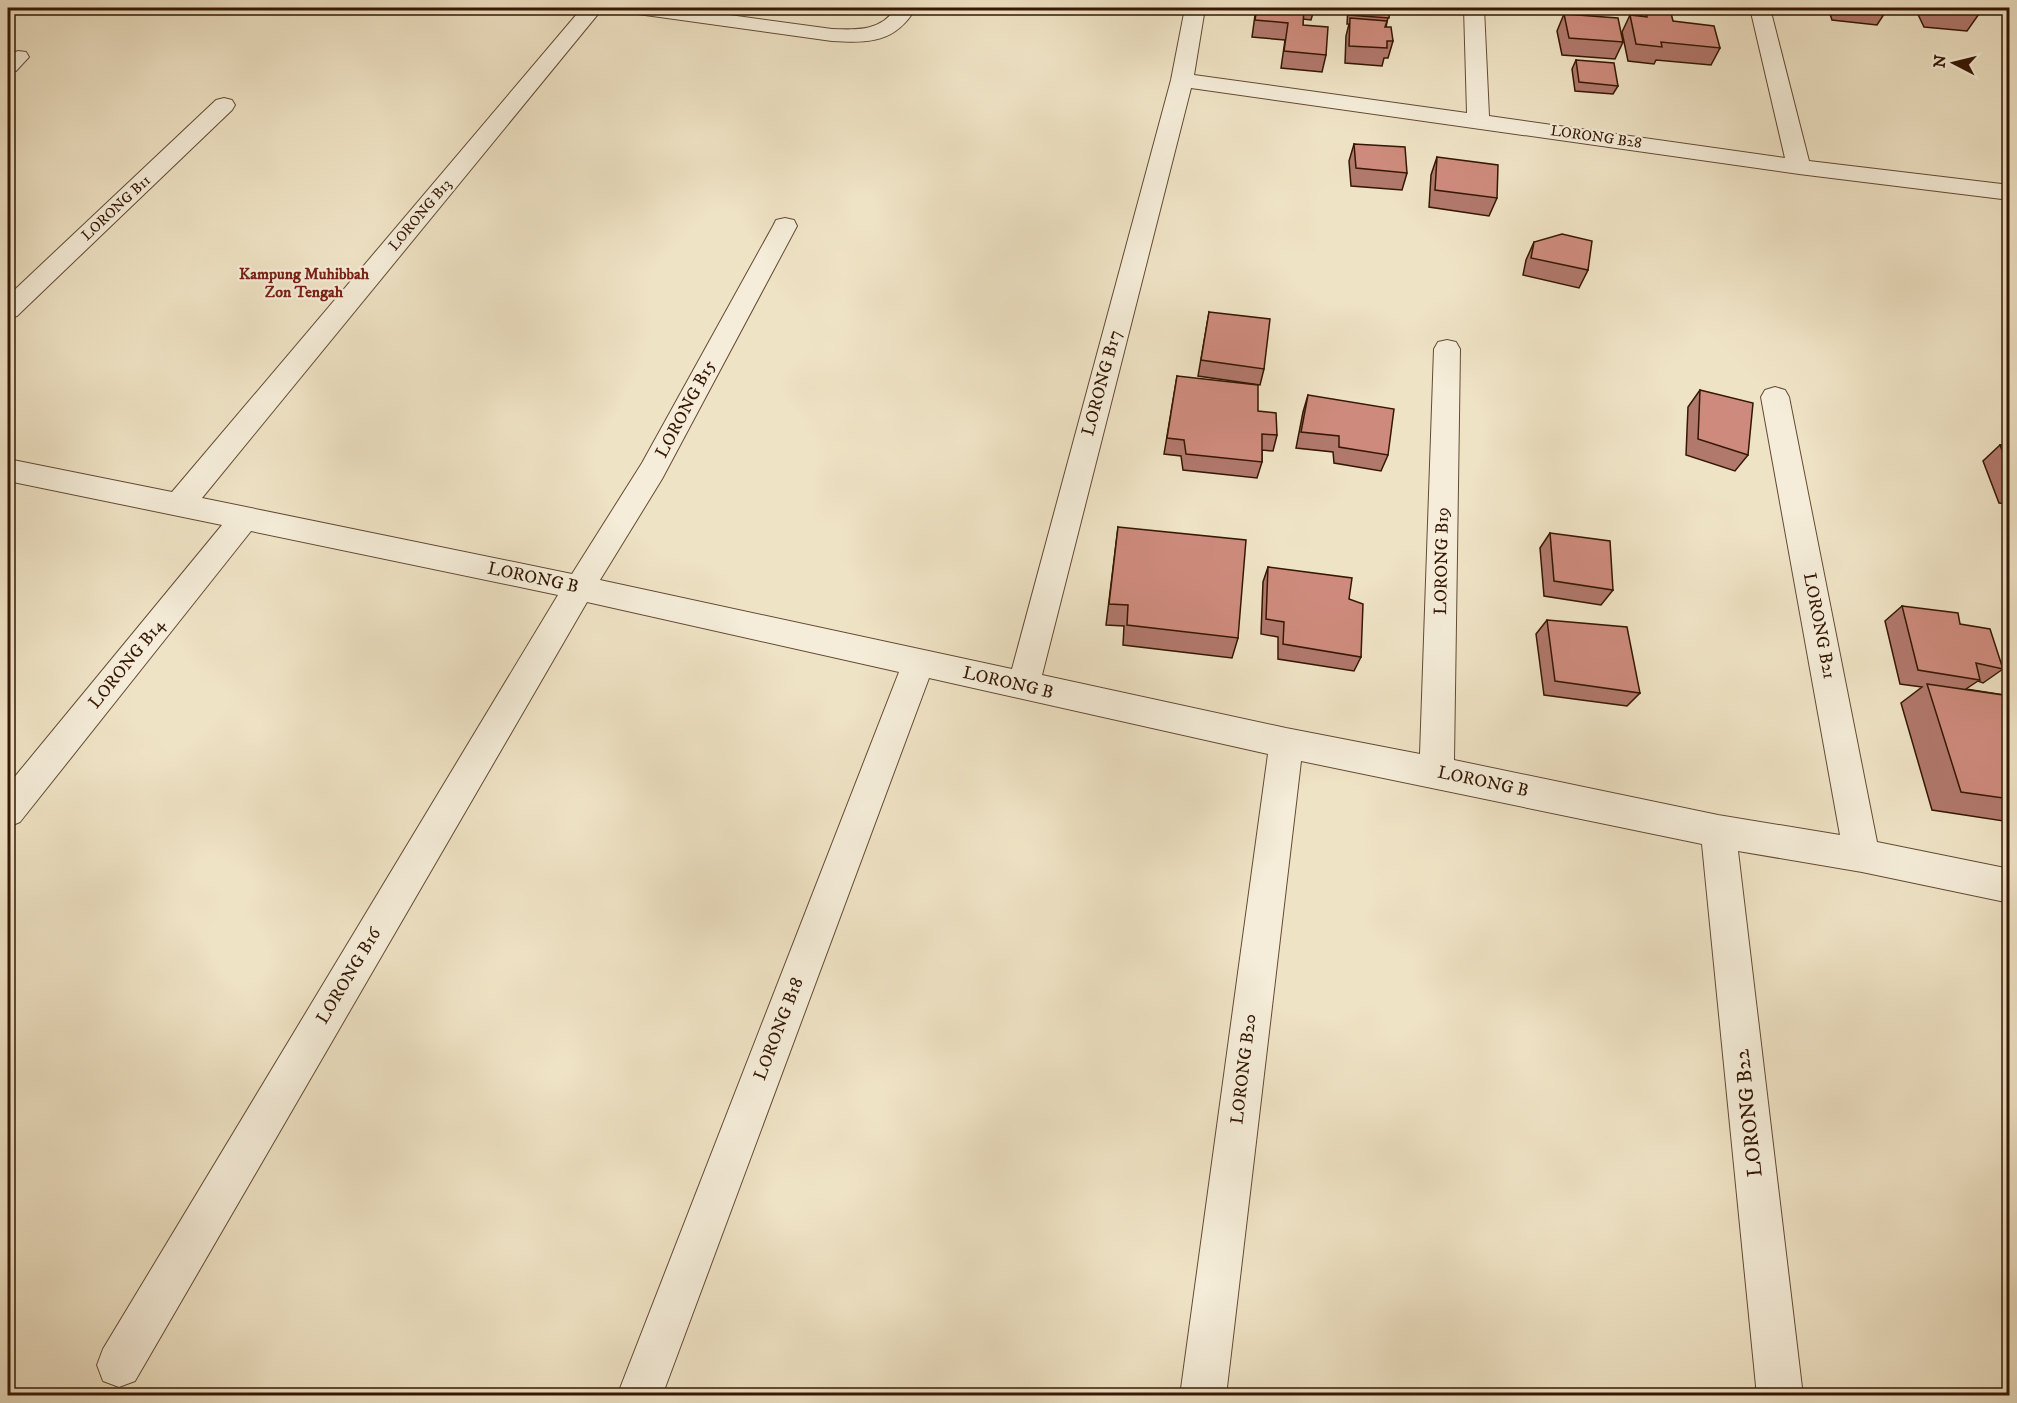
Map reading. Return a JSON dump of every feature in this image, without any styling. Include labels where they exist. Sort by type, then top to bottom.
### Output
[{"type":"street","name":"LORONG B13","points":[[179,505],[593,8]]},
{"type":"street","points":[[638,8],[832,35],[859,36],[873,34],[896,24],[906,8]]},
{"type":"street","name":"LORONG B17","points":[[1023,687],[1182,80],[1195,8]]},
{"type":"street","points":[[1474,8],[1479,120]]},
{"type":"street","points":[[1760,8],[1799,167]]},
{"type":"street","name":"LORONG B28","points":[[1182,80],[1479,120],[1799,167],[2010,193]]},
{"type":"street","name":"LORONG B11","points":[[8,310],[224,105]]},
{"type":"street","name":"LORONG B15","points":[[579,588],[652,471],[785,226]]},
{"type":"street","name":"LORONG B19","points":[[1437,772],[1447,349]]},
{"type":"street","name":"LORONG B21","points":[[1775,397],[1862,855]]},
{"type":"street","name":"LORONG B","points":[[8,470],[246,517],[579,588],[1286,743],[1718,831],[1862,855],[2010,886]]},
{"type":"street","name":"LORONG B14","points":[[8,812],[246,517]]},
{"type":"street","name":"LORONG B16","points":[[118,1365],[579,588]]},
{"type":"street","name":"LORONG B18","points":[[639,1395],[919,663]]},
{"type":"street","name":"LORONG B20","points":[[1203,1395],[1286,743]]},
{"type":"street","name":"LORONG B22","points":[[1718,831],[1780,1395]]},
{"type":"building","points":[[1257,8],[1304,8],[1303,25],[1328,27],[1326,55],[1284,51],[1288,23],[1255,20]]},
{"type":"building","points":[[1350,8],[1390,8],[1389,18],[1349,15]]},
{"type":"building","points":[[1645,8],[1670,9],[1673,21],[1714,26],[1720,48],[1661,42],[1662,47],[1636,44],[1630,15],[1647,17]]},
{"type":"building","points":[[1934,8],[1976,8],[1979,14],[1935,10]]},
{"type":"building","points":[[1564,14],[1618,18],[1623,42],[1569,38]]},
{"type":"building","points":[[1350,18],[1387,21],[1385,27],[1391,27],[1393,41],[1387,41],[1387,48],[1349,46]]},
{"type":"building","points":[[1576,60],[1614,63],[1618,86],[1579,82]]},
{"type":"building","points":[[1354,144],[1405,147],[1407,173],[1356,168]]},
{"type":"building","points":[[1437,157],[1498,165],[1497,198],[1435,190]]},
{"type":"building","points":[[1562,234],[1592,241],[1588,270],[1531,258],[1534,242]]},
{"type":"building","points":[[1209,312],[1270,319],[1264,369],[1201,360]]},
{"type":"building","points":[[1177,376],[1258,385],[1258,411],[1276,413],[1277,435],[1262,434],[1262,462],[1186,454],[1184,440],[1167,438]]},
{"type":"building","points":[[1700,390],[1753,403],[1748,455],[1698,439]]},
{"type":"building","points":[[1308,395],[1394,409],[1388,455],[1339,447],[1339,436],[1301,432]]},
{"type":"building","points":[[2000,445],[2010,446],[2010,469]]},
{"type":"building","points":[[1118,527],[1246,540],[1238,638],[1127,625],[1128,605],[1109,604]]},
{"type":"building","points":[[1550,533],[1610,541],[1613,590],[1554,581]]},
{"type":"building","points":[[1268,567],[1352,578],[1349,599],[1363,604],[1361,657],[1283,644],[1284,622],[1266,619]]},
{"type":"building","points":[[1902,606],[1958,613],[1960,624],[1990,629],[2003,669],[1976,663],[1980,680],[1918,670]]},
{"type":"building","points":[[1547,620],[1627,627],[1640,693],[1555,681]]},
{"type":"building","points":[[1927,684],[2010,696],[2010,799],[1961,792]]},
{"type":"district","name":"Kampung Muhibbah Zon Tengah","points":[[304,283]]}]
